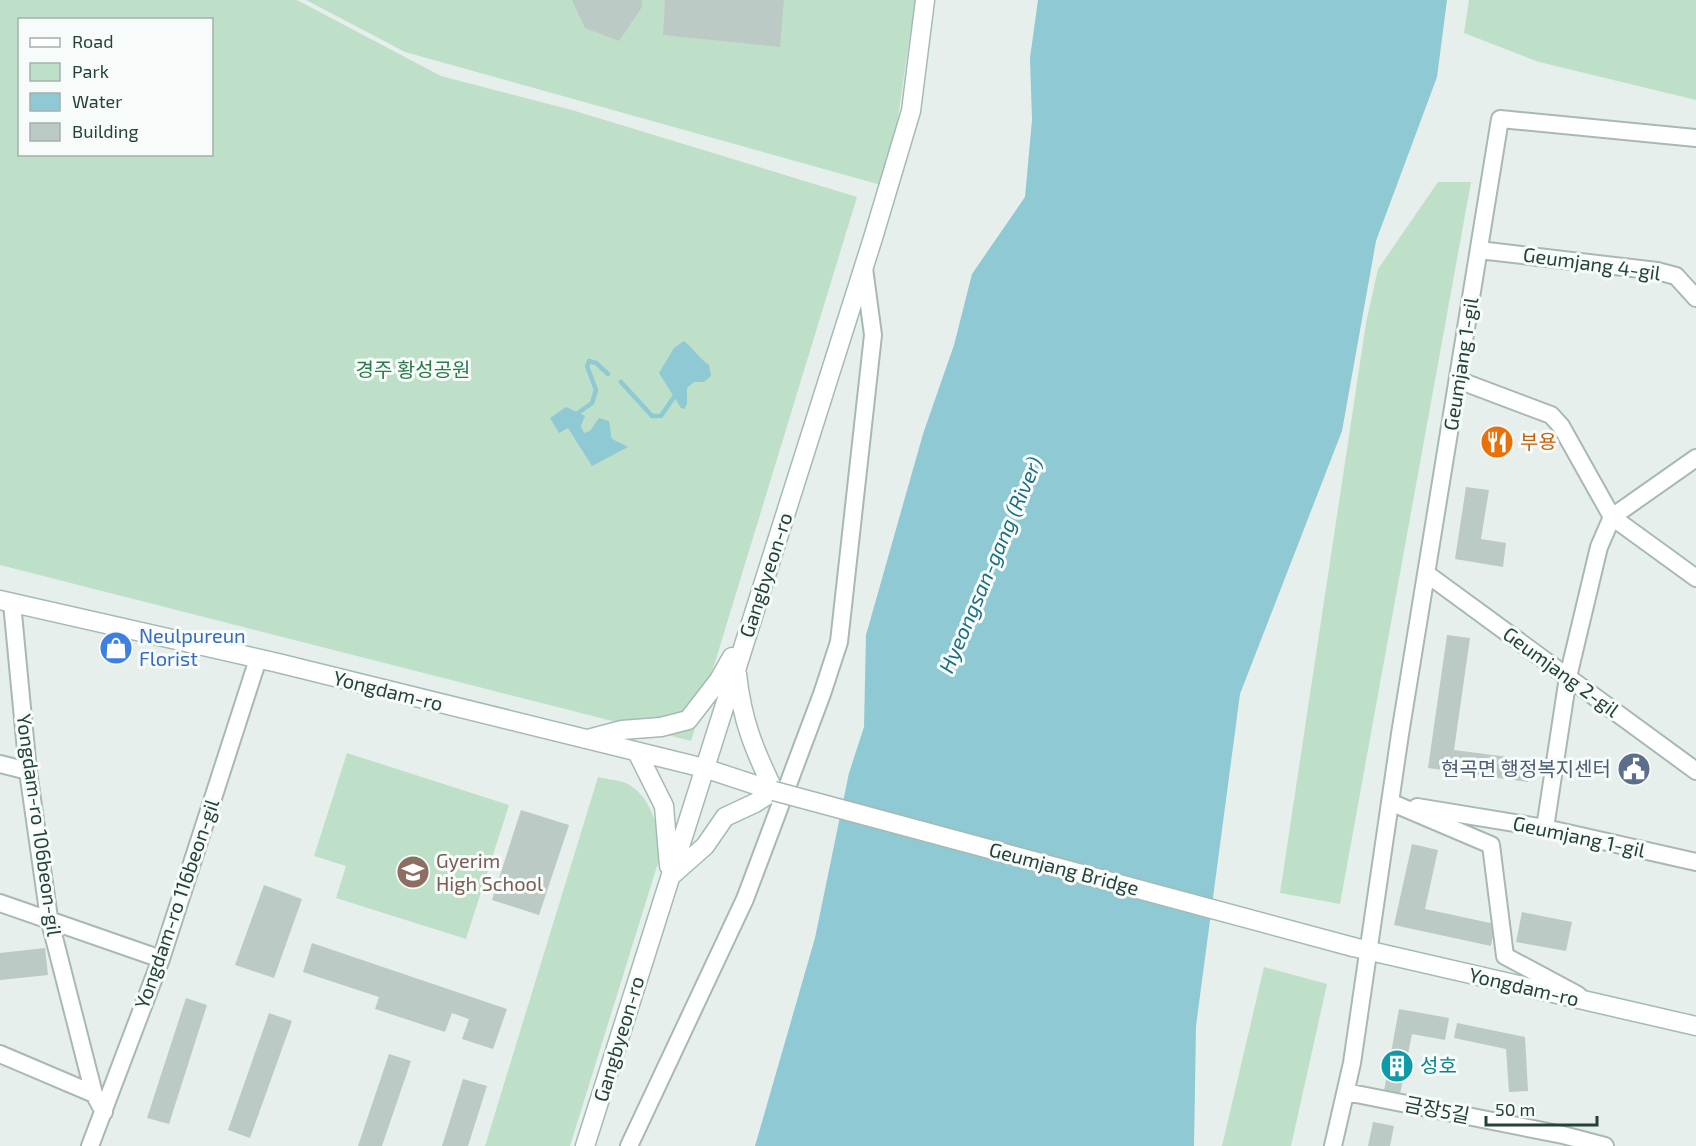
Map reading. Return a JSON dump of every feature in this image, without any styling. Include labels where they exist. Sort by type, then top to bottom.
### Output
[{"type":"main road","name":"Gangbyeon-ro","points":[[585,1146],[864,267],[910,111],[925,0]]},
{"type":"main road","name":"Yongdam-ro","points":[[6,601],[258,659],[704,768],[774,792]]},
{"type":"main road","points":[[586,739],[622,730],[662,727],[688,720],[718,680],[750,626]]},
{"type":"main road","points":[[670,877],[705,846],[724,817],[774,792],[749,733],[741,706],[737,667]]},
{"type":"main road","points":[[637,752],[664,806],[670,877]]},
{"type":"main road","name":"Geumjang Bridge","points":[[774,792],[1360,949]]},
{"type":"main road","name":"Yongdam-ro","points":[[1360,949],[1696,1026]]},
{"type":"street","name":"Geumjang 1-gil","points":[[1334,1146],[1352,1064],[1360,949],[1390,802],[1500,119],[1696,138]]},
{"type":"street","name":"Geumjang 4-gil","points":[[1479,250],[1657,271],[1676,276],[1696,298]]},
{"type":"street","points":[[629,1146],[745,899],[822,694],[839,642],[873,335],[864,267]]},
{"type":"street","points":[[1458,380],[1551,415],[1562,426],[1612,517],[1696,578]]},
{"type":"street","points":[[1545,828],[1568,677],[1599,547],[1612,517],[1696,458]]},
{"type":"street","name":"Geumjang 2-gil","points":[[1427,574],[1696,771]]},
{"type":"street","name":"Yongdam-ro 106beon-gil","points":[[6,601],[49,918],[94,1094],[104,1112]]},
{"type":"street","name":"Yongdam-ro 116beon-gil","points":[[90,1146],[161,959],[258,659]]},
{"type":"street","points":[[0,764],[28,771]]},
{"type":"street","points":[[1390,802],[1491,845],[1505,956],[1590,1002]]},
{"type":"street","name":"Geumjang 1-gil","points":[[1390,802],[1545,828],[1696,862]]},
{"type":"street","points":[[0,903],[49,918],[161,959]]},
{"type":"street","points":[[0,1054],[94,1094]]},
{"type":"street","name":"금장5길","points":[[1346,1092],[1562,1141],[1605,1146]]},
{"type":"green space","name":"경주 황성공원","points":[[0,0],[297,0],[441,76],[572,110],[857,197],[691,741],[0,565]]},
{"type":"green space","points":[[306,0],[915,0],[888,187],[405,52]]},
{"type":"green space","points":[[1469,0],[1696,0],[1696,100],[1539,62],[1464,33]]},
{"type":"green space","points":[[1438,182],[1471,182],[1340,904],[1280,893],[1366,323],[1378,269]]},
{"type":"green space","points":[[347,753],[509,805],[466,939],[336,898],[346,866],[314,856]]},
{"type":"green space","points":[[598,777],[626,783],[641,795],[651,810],[663,847],[570,1146],[485,1146]]},
{"type":"green space","points":[[1264,967],[1327,984],[1291,1146],[1222,1146]]},
{"type":"water","name":"Hyeongsan-gang (River)","points":[[1038,0],[1447,0],[1437,77],[1376,241],[1342,431],[1240,694],[1196,1026],[1194,1146],[755,1146],[815,938],[849,773],[864,727],[866,635],[923,434],[954,345],[972,274],[1025,197],[1032,120],[1030,58]]},
{"type":"water","points":[[684,341],[709,365],[711,376],[704,382],[694,382],[687,388],[687,404],[684,409],[681,408],[659,373],[674,348]]},
{"type":"water","points":[[566,407],[585,416],[581,426],[584,433],[590,431],[599,418],[609,421],[612,439],[628,447],[592,466],[568,428],[559,433],[550,418]]},
{"type":"building","points":[[572,0],[642,0],[642,7],[619,41],[585,28]]},
{"type":"building","points":[[665,0],[784,0],[780,47],[663,35]]},
{"type":"building","points":[[1466,487],[1489,490],[1481,539],[1506,543],[1503,567],[1455,559]]},
{"type":"building","points":[[1447,635],[1470,638],[1454,750],[1531,760],[1528,782],[1428,768]]},
{"type":"building","points":[[521,810],[569,825],[539,915],[492,900]]},
{"type":"building","points":[[1412,844],[1438,850],[1425,909],[1495,924],[1491,946],[1394,925]]},
{"type":"building","points":[[264,885],[302,899],[274,978],[235,965]]},
{"type":"building","points":[[1522,912],[1572,922],[1566,951],[1516,942]]},
{"type":"building","points":[[312,943],[507,1009],[493,1049],[462,1039],[469,1019],[452,1013],[445,1032],[375,1009],[379,997],[303,972]]},
{"type":"building","points":[[45,948],[48,975],[0,980],[0,953]]},
{"type":"building","points":[[186,998],[207,1005],[169,1124],[147,1118]]},
{"type":"building","name":"성호","points":[[1399,1009],[1449,1018],[1445,1040],[1412,1034],[1400,1094],[1384,1091]]},
{"type":"building","points":[[269,1013],[292,1021],[250,1138],[228,1130]]},
{"type":"building","points":[[1457,1023],[1525,1037],[1528,1091],[1509,1092],[1506,1049],[1454,1038]]},
{"type":"building","points":[[389,1054],[411,1061],[382,1146],[358,1146]]},
{"type":"building","points":[[463,1079],[487,1086],[468,1146],[442,1146]]},
{"type":"building","points":[[1373,1122],[1394,1126],[1390,1146],[1368,1146]]},
{"type":"waterway","points":[[578,413],[592,403],[596,390],[587,366],[589,361],[596,363],[608,374]]},
{"type":"waterway","points":[[621,382],[652,416],[661,416],[674,397]]},
{"type":"place","name":"부용","points":[[1497,442]]},
{"type":"place","name":"Neulpureun Florist","points":[[116,648]]},
{"type":"place","name":"현곡면 행정복지센터","points":[[1634,769]]},
{"type":"place","name":"Gyerim High School","points":[[413,872]]},
{"type":"place","name":"성호","points":[[1397,1066]]}]
